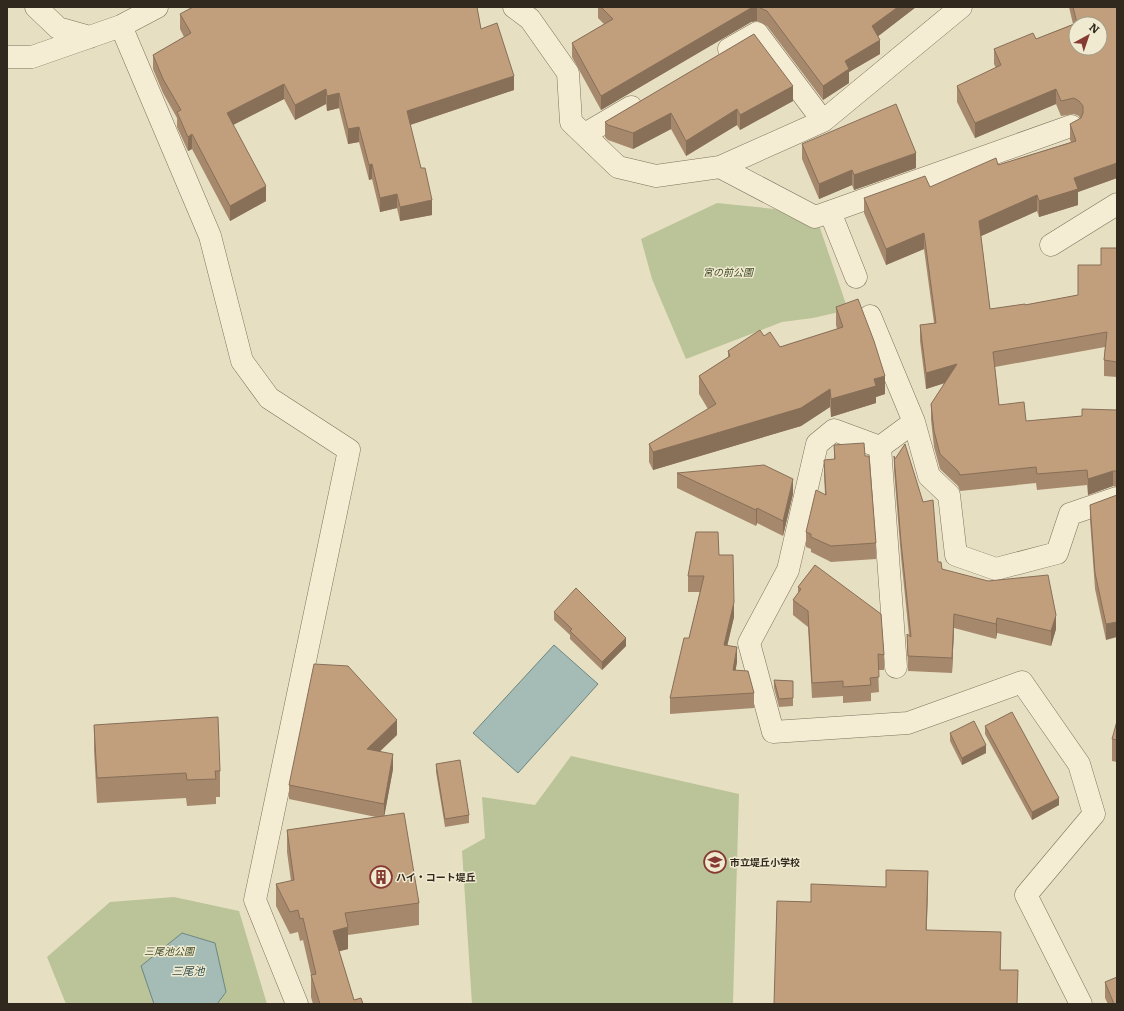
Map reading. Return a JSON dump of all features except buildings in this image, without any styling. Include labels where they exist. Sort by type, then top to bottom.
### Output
[{"type":"street","points":[[36,7],[58,28],[90,37]]},
{"type":"street","points":[[7,57],[32,57],[121,26],[157,7]]},
{"type":"street","points":[[514,7],[530,19],[568,73],[571,122],[618,167],[656,176],[720,167],[823,121],[961,7]]},
{"type":"street","points":[[121,26],[210,236],[242,361],[269,398],[349,450],[255,900],[297,1004]]},
{"type":"street","points":[[711,60],[757,33],[823,121]]},
{"type":"street","points":[[585,134],[651,95]]},
{"type":"street","points":[[720,167],[815,217],[1071,126]]},
{"type":"street","points":[[1051,245],[1117,204]]},
{"type":"street","points":[[830,212],[856,277]]},
{"type":"street","points":[[870,316],[914,422],[929,476],[949,495],[956,555],[996,569],[1057,553],[1070,514],[1117,498]]},
{"type":"street","points":[[880,447],[914,422]]},
{"type":"street","points":[[880,447],[834,430],[817,444],[788,570],[749,643],[773,732],[908,723],[1022,682],[1079,764],[1094,814],[1026,895],[1081,1004]]},
{"type":"street","points":[[880,447],[896,667]]},
{"type":"green space","name":"宮の前公園","points":[[717,203],[775,209],[820,228],[848,310],[813,318],[782,322],[686,359],[652,279],[641,239]]},
{"type":"green space","points":[[571,756],[739,794],[733,1004],[472,1004],[462,851],[485,838],[482,797],[535,805]]},
{"type":"green space","name":"三尾池公園","points":[[174,897],[239,911],[267,1004],[66,1004],[47,957],[110,902]]},
{"type":"water","points":[[554,645],[598,684],[518,773],[473,733]]},
{"type":"water","name":"三尾池","points":[[182,933],[215,943],[226,992],[217,1004],[154,1004],[141,966]]},
{"type":"place","name":"市立堤丘小学校","points":[[715,862]]},
{"type":"place","name":"ハイ・コート堤丘","points":[[381,877]]}]
